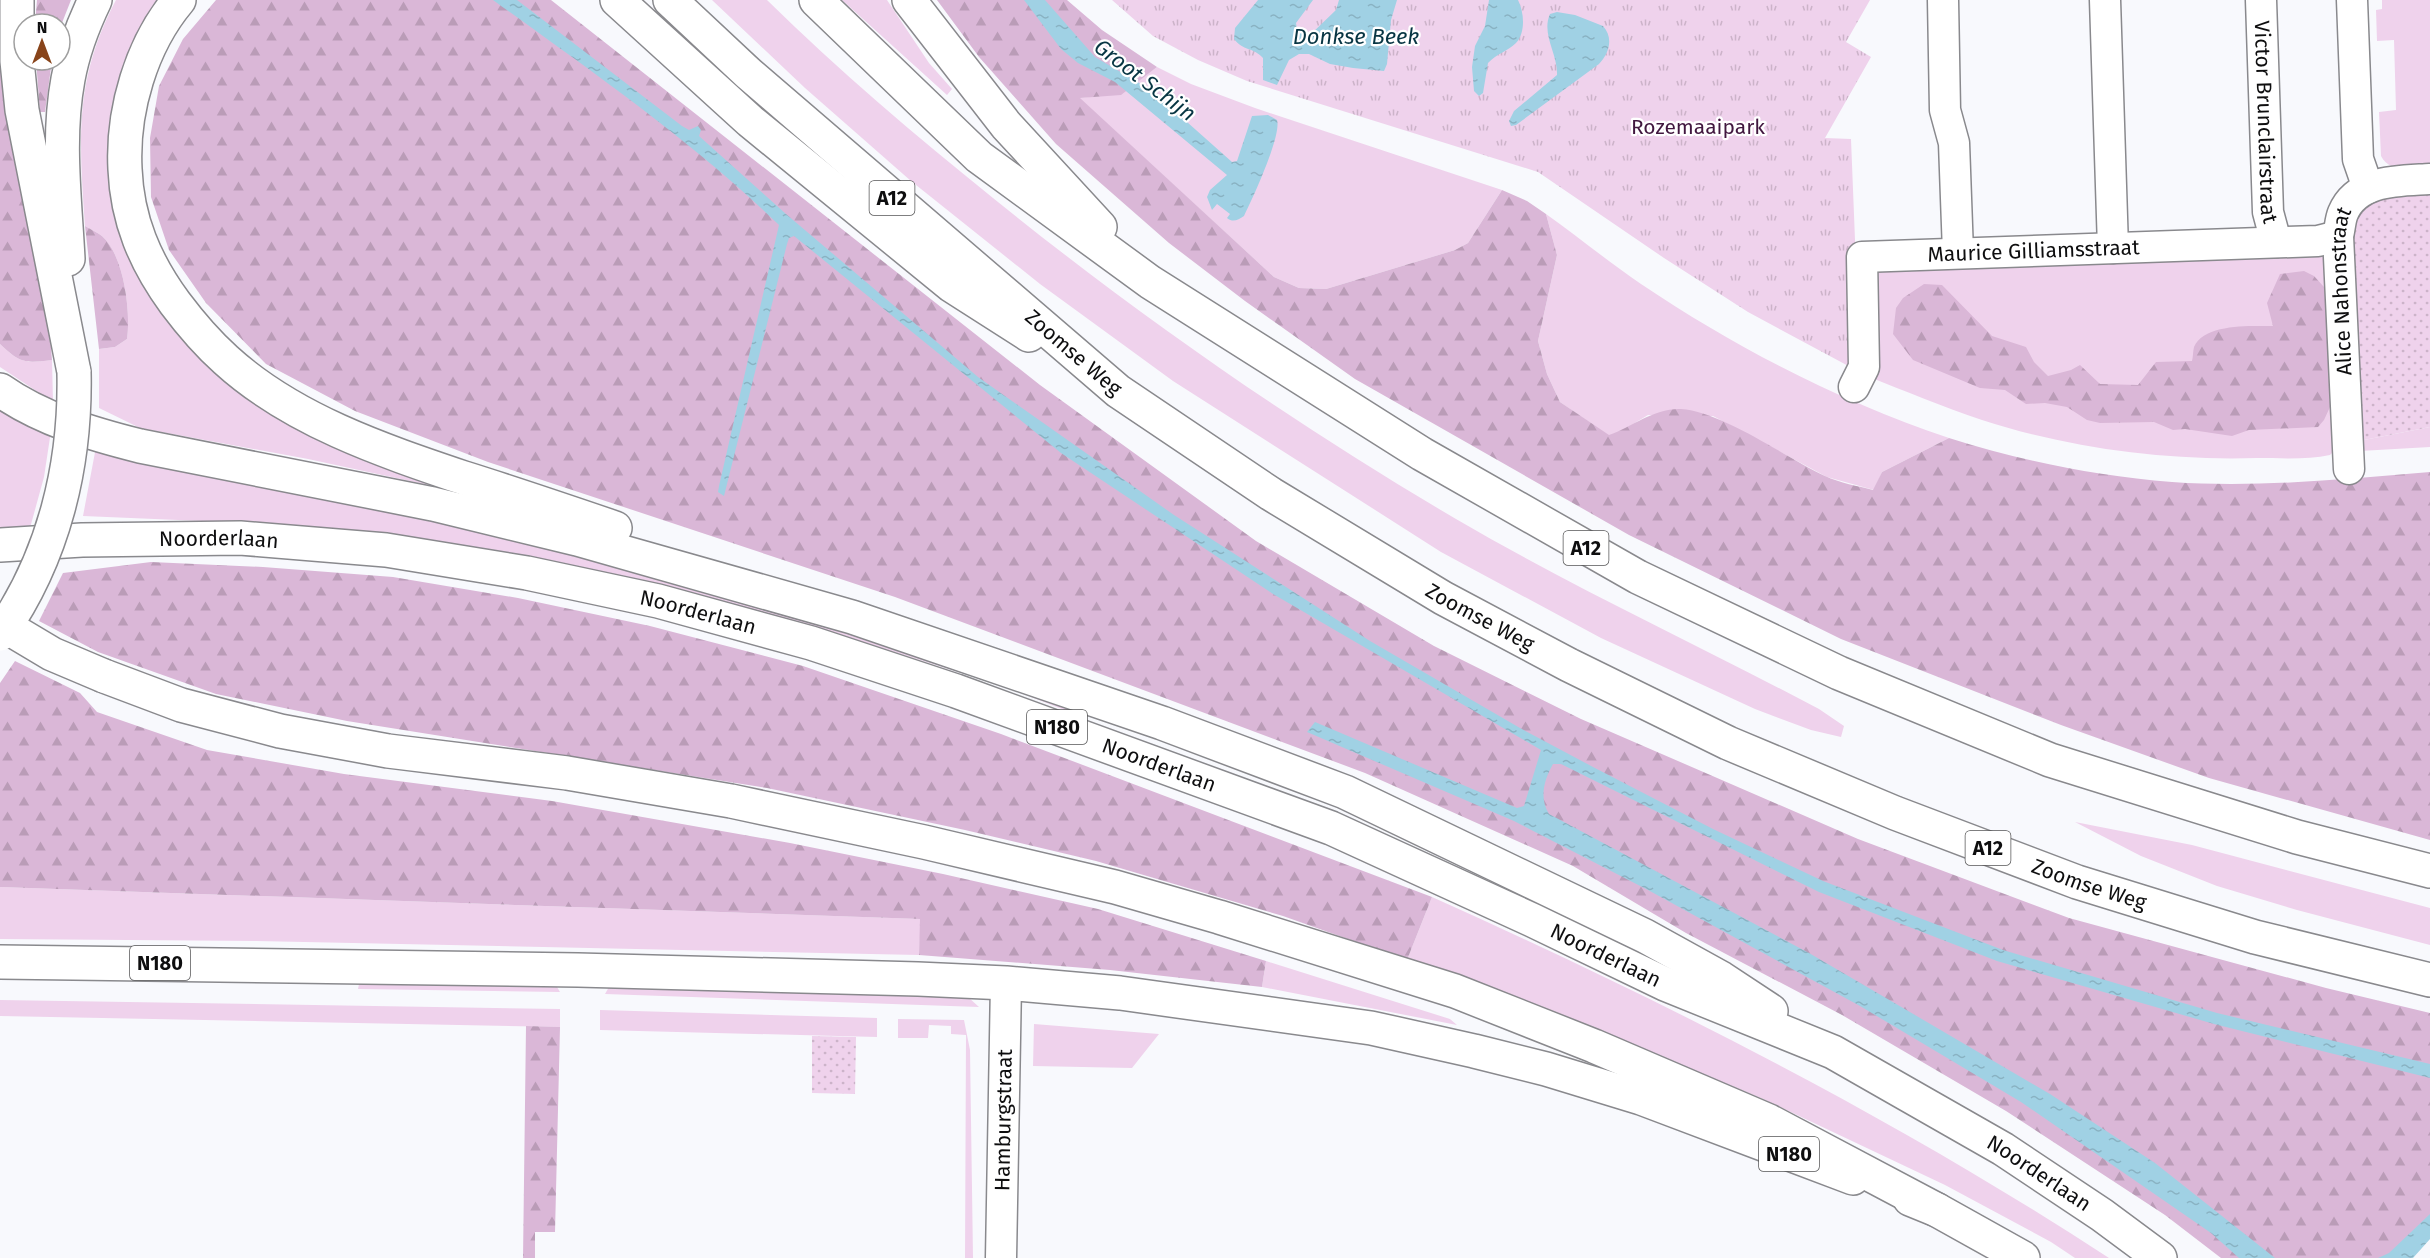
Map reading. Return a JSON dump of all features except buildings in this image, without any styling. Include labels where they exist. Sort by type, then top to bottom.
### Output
[{"type":"main road","points":[[17,0],[17,61],[22,111],[74,372]]},
{"type":"main road","points":[[0,634],[36,572],[56,518],[70,459],[74,372],[63,131],[70,70],[85,21],[95,0]]},
{"type":"main road","points":[[179,0],[167,14],[147,53],[130,104],[125,143],[128,199],[137,237],[157,279],[192,325],[225,360],[274,396],[353,437],[408,459],[774,579],[852,617]]},
{"type":"main road","points":[[598,0],[676,52]]},
{"type":"main road","points":[[616,0],[750,121],[951,285],[1118,391]]},
{"type":"main road","name":"Zoomse Weg","points":[[670,0],[748,74],[1118,391],[1271,494],[1443,598],[1569,665],[1728,743],[1895,813],[2077,882],[2255,937],[2430,980]]},
{"type":"main road","name":"A12","points":[[816,0],[979,157],[1150,282],[1422,454],[1638,577],[1839,673],[2049,760],[2296,837],[2430,871]]},
{"type":"main road","points":[[909,0],[1006,125],[1150,282]]},
{"type":"main road","points":[[0,390],[31,409],[101,436],[140,446],[433,504],[577,538],[852,617],[1162,723],[1345,792],[1645,936],[1722,978],[1833,1052]]},
{"type":"main road","name":"Noorderlaan","points":[[0,544],[240,537],[386,550],[527,573],[658,601],[811,643],[956,691],[1331,828],[1665,984],[1833,1052],[2003,1149],[2102,1215],[2160,1258]]},
{"type":"main road","points":[[0,623],[52,654],[104,676],[181,705],[280,731],[388,751],[567,773],[731,801],[1093,882],[1219,917],[1455,991],[1594,1046],[1769,1121],[1937,1210]]},
{"type":"main road","name":"N180","points":[[0,962],[578,970],[1006,983],[1120,993],[1371,1028],[1546,1069],[1641,1098],[1937,1210],[2023,1258]]},
{"type":"street","points":[[1943,0],[1945,110],[1954,143],[1958,253]]},
{"type":"street","points":[[2105,0],[2113,248]]},
{"type":"street","name":"Victor Brunclairstraat","points":[[2261,0],[2268,212],[2276,242]]},
{"type":"street","points":[[2352,0],[2358,159],[2368,188]]},
{"type":"street","name":"Alice Nahonstraat","points":[[2349,469],[2338,236],[2343,213],[2353,199],[2368,188],[2391,181],[2430,179]]},
{"type":"street","name":"Maurice Gilliamsstraat","points":[[1854,387],[1864,367],[1862,257],[2319,241],[2338,236]]},
{"type":"street","name":"Hamburgstraat","points":[[1001,1258],[1006,983]]},
{"type":"green space","points":[[0,0],[49,323],[52,360],[24,361],[0,344]]},
{"type":"green space","points":[[37,0],[71,0],[66,12],[36,12]]},
{"type":"green space","points":[[116,0],[165,0],[117,109],[180,327],[461,492],[308,459],[140,428],[99,408],[99,349],[115,347],[127,339],[128,314],[124,284],[116,256],[102,236],[85,226],[81,165],[82,110],[93,57],[102,29]]},
{"type":"green space","points":[[216,0],[551,0],[1040,385],[1256,541],[1434,646],[1581,719],[1858,839],[2069,918],[2326,988],[2430,1013],[2430,1225],[2398,1258],[2221,1258],[2165,1215],[2006,1111],[1842,1015],[1686,933],[1573,866],[1365,773],[895,597],[488,462],[355,411],[266,364],[206,303],[169,250],[151,197],[150,138],[159,86],[183,39]]},
{"type":"green space","points":[[712,0],[767,0],[878,102],[1048,242],[1104,285],[1277,407],[1456,519],[1591,593],[1819,709],[1844,726],[1841,737],[1811,730],[1755,709],[1601,638],[1441,552],[1173,381],[1040,284],[911,181],[805,88]]},
{"type":"green space","points":[[842,0],[887,0],[929,63],[952,89],[947,95]]},
{"type":"green space","points":[[937,0],[1067,0],[1102,30],[1157,67],[1121,95],[1080,98],[1274,277],[1299,288],[1326,289],[1455,250],[1468,243],[1502,190],[1527,201],[1546,214],[1557,255],[1538,341],[1547,374],[1560,402],[1609,435],[1662,412],[1681,409],[1698,412],[1754,436],[1825,476],[1873,490],[1882,472],[1949,438],[2004,454],[2059,466],[2115,476],[2172,482],[2269,483],[2430,472],[2430,840],[2209,778],[2061,725],[1841,639],[1629,535],[1355,379],[1245,301],[1169,243],[1056,144],[979,57]]},
{"type":"green space","name":"Rozemaaipark","points":[[1112,0],[1870,0],[1846,42],[1871,57],[1825,138],[1851,139],[1856,265],[1854,369],[1748,312],[1538,172],[1247,81],[1198,60],[1153,36]]},
{"type":"green space","points":[[2382,0],[2430,0],[2430,167],[2396,168],[2385,162],[2381,156],[2379,112],[2396,110],[2394,40],[2377,41],[2376,10],[2382,9]]},
{"type":"green space","points":[[1157,67],[1191,84],[1255,108],[1502,190],[1468,243],[1455,250],[1326,289],[1299,288],[1274,277],[1079,98],[1121,94]]},
{"type":"green space","points":[[37,72],[50,72],[45,112],[40,112]]},
{"type":"green space","points":[[2430,192],[2430,427],[2364,440],[2359,434],[2352,237],[2356,217],[2373,199]]},
{"type":"green space","points":[[1546,214],[1641,284],[1714,330],[1790,372],[1829,390],[1909,424],[1949,438],[1882,472],[1874,490],[1827,477],[1713,416],[1648,415],[1609,436],[1560,402],[1547,374],[1538,341],[1557,255]]},
{"type":"green space","points":[[85,226],[102,236],[110,245],[121,270],[127,300],[128,328],[127,339],[115,347],[99,349]]},
{"type":"green space","points":[[2334,249],[2334,451],[2330,455],[2312,458],[2223,458],[2118,451],[2015,430],[1938,404],[1867,376],[1873,269]]},
{"type":"green space","points":[[2304,271],[2314,276],[2324,287],[2328,306],[2330,407],[2318,427],[2249,430],[2232,436],[2185,429],[2173,430],[2154,422],[2100,423],[2087,420],[2067,407],[2045,403],[2026,404],[2005,390],[1980,388],[1913,360],[1893,334],[1896,308],[1903,298],[1924,284],[1942,285],[1992,336],[2026,347],[2034,362],[2048,376],[2071,370],[2080,365],[2100,384],[2138,385],[2156,362],[2192,361],[2194,347],[2199,339],[2208,334],[2229,328],[2273,326],[2267,303],[2280,274]]},
{"type":"green space","points":[[0,344],[24,361],[52,360],[53,402],[0,367]]},
{"type":"green space","points":[[0,406],[51,431],[44,477],[30,528],[0,531]]},
{"type":"green space","points":[[2430,427],[2430,447],[2360,451],[2359,434],[2364,440]]},
{"type":"green space","points":[[96,447],[622,558],[1069,703],[1067,711],[1003,686],[818,628],[726,603],[313,530],[226,522],[83,516]]},
{"type":"green space","points":[[151,562],[263,567],[393,577],[518,598],[650,626],[803,666],[1001,734],[1432,897],[1407,960],[1283,916],[1096,861],[965,830],[767,788],[347,721],[216,694],[98,652],[39,621],[63,573]]},
{"type":"green space","points":[[15,661],[80,693],[97,712],[207,750],[344,774],[552,801],[790,843],[943,874],[1098,909],[1266,961],[1262,987],[1110,970],[919,955],[920,919],[0,887],[0,683]]},
{"type":"green space","points":[[2075,822],[2192,845],[2430,908],[2430,945],[2217,886],[2141,856]]},
{"type":"green space","points":[[0,887],[921,919],[919,955],[256,941],[0,939]]},
{"type":"green space","points":[[1432,897],[1606,978],[1778,1064],[1946,1157],[2109,1258],[2075,1258],[2051,1242],[1945,1185],[1761,1098],[1553,1013],[1407,960]]},
{"type":"green space","points":[[1266,961],[1450,1019],[1457,1025],[1262,987]]},
{"type":"green space","points":[[363,981],[550,983],[560,992],[358,989],[359,984]]},
{"type":"green space","points":[[615,983],[968,997],[979,1007],[605,994]]},
{"type":"green space","points":[[0,1000],[560,1009],[560,1027],[0,1016]]},
{"type":"green space","points":[[600,1010],[877,1018],[877,1037],[600,1030]]},
{"type":"green space","points":[[898,1019],[964,1020],[970,1050],[973,1258],[965,1258],[966,1035],[951,1034],[951,1026],[929,1025],[928,1038],[898,1038]]},
{"type":"green space","points":[[1034,1024],[1159,1034],[1132,1068],[1033,1066]]},
{"type":"green space","points":[[526,1026],[560,1027],[555,1232],[535,1232],[535,1258],[523,1258]]},
{"type":"green space","points":[[812,1036],[856,1037],[855,1094],[812,1093]]},
{"type":"water","points":[[493,0],[517,0],[682,126],[689,130],[698,126],[701,130],[699,136],[786,214],[978,377],[1174,515],[1370,641],[1520,728],[1713,829],[1823,881],[2003,950],[2217,1013],[2430,1064],[2430,1078],[2214,1024],[1997,961],[1819,892],[1561,764],[1553,764],[1547,776],[1543,795],[1549,814],[1809,953],[2050,1094],[2155,1163],[2275,1258],[2239,1258],[2211,1233],[2021,1102],[1860,1006],[1648,890],[1514,821],[1307,732],[1315,722],[1517,808],[1524,806],[1541,750],[1273,594],[1061,453],[794,236],[789,238],[787,244],[724,496],[718,492],[719,486],[779,225],[746,194],[676,136],[604,80]]},
{"type":"water","points":[[1024,0],[1045,0],[1095,57],[1151,90],[1232,162],[1237,161],[1252,116],[1268,115],[1277,120],[1271,153],[1244,216],[1236,220],[1229,220],[1227,218],[1230,214],[1217,204],[1212,210],[1207,197],[1210,190],[1227,175],[1115,82],[1078,63],[1061,49]]},
{"type":"water","name":"Donkse Beek","points":[[1258,0],[1313,0],[1296,23],[1297,29],[1309,36],[1336,10],[1339,0],[1397,0],[1391,20],[1387,64],[1384,71],[1330,64],[1309,54],[1299,54],[1289,60],[1277,85],[1263,80],[1263,58],[1234,39],[1235,28]]},
{"type":"water","points":[[1489,0],[1518,0],[1522,10],[1523,28],[1516,43],[1488,63],[1483,93],[1479,96],[1474,91],[1472,67],[1475,46],[1485,26]]},
{"type":"water","points":[[1557,12],[1575,15],[1603,26],[1609,41],[1608,51],[1599,64],[1516,125],[1511,126],[1509,121],[1514,111],[1557,75],[1547,29],[1550,14]]},
{"type":"water","points":[[2430,1214],[2430,1239],[2413,1258],[2378,1258],[2389,1253]]},
{"type":"water label","name":"Groot Schijn","points":[[1145,80]]}]
